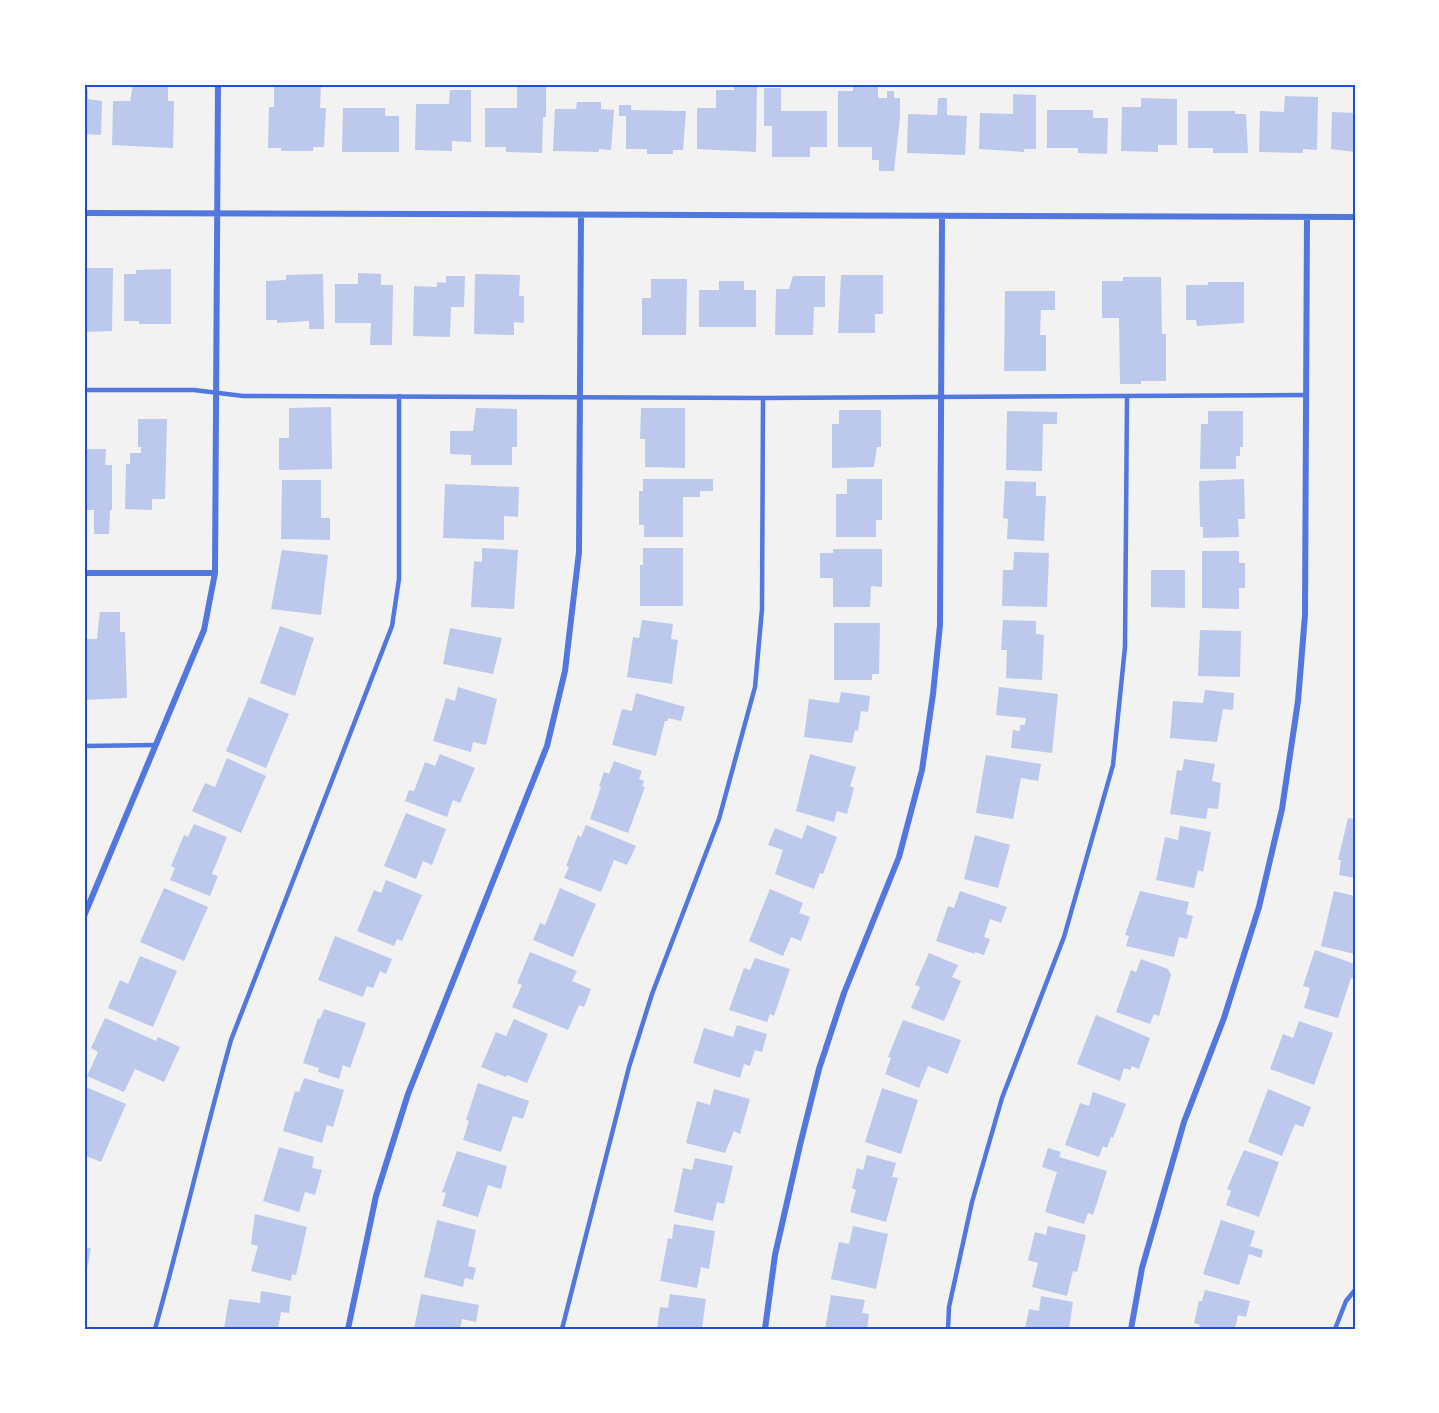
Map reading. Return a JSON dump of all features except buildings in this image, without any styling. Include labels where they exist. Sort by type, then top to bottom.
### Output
[{"type":"street","points":[[84,916],[204,630],[215,573],[218,393],[218,84]]},
{"type":"street","points":[[84,213],[1355,217]]},
{"type":"street","points":[[348,1329],[376,1196],[408,1094],[550,735],[566,670],[579,552],[581,215]]},
{"type":"street","points":[[765,1329],[775,1255],[819,1069],[844,993],[899,857],[922,770],[940,625],[942,217]]},
{"type":"street","points":[[1131,1329],[1142,1268],[1184,1122],[1224,1018],[1259,907],[1282,809],[1298,700],[1305,615],[1307,217]]},
{"type":"street","points":[[84,573],[215,573]]},
{"type":"lane","points":[[84,390],[194,390],[243,396],[763,398],[1305,395]]},
{"type":"lane","points":[[155,1329],[182,1234],[231,1040],[392,626],[399,579],[399,396]]},
{"type":"lane","points":[[948,1329],[950,1307],[975,1190],[1002,1098],[1064,937],[1113,765],[1125,647],[1127,397]]},
{"type":"lane","points":[[562,1329],[629,1067],[652,994],[718,819],[754,687],[762,609],[763,398]]},
{"type":"lane","points":[[84,746],[156,745]]},
{"type":"lane","points":[[1335,1329],[1346,1301],[1355,1290]]}]
